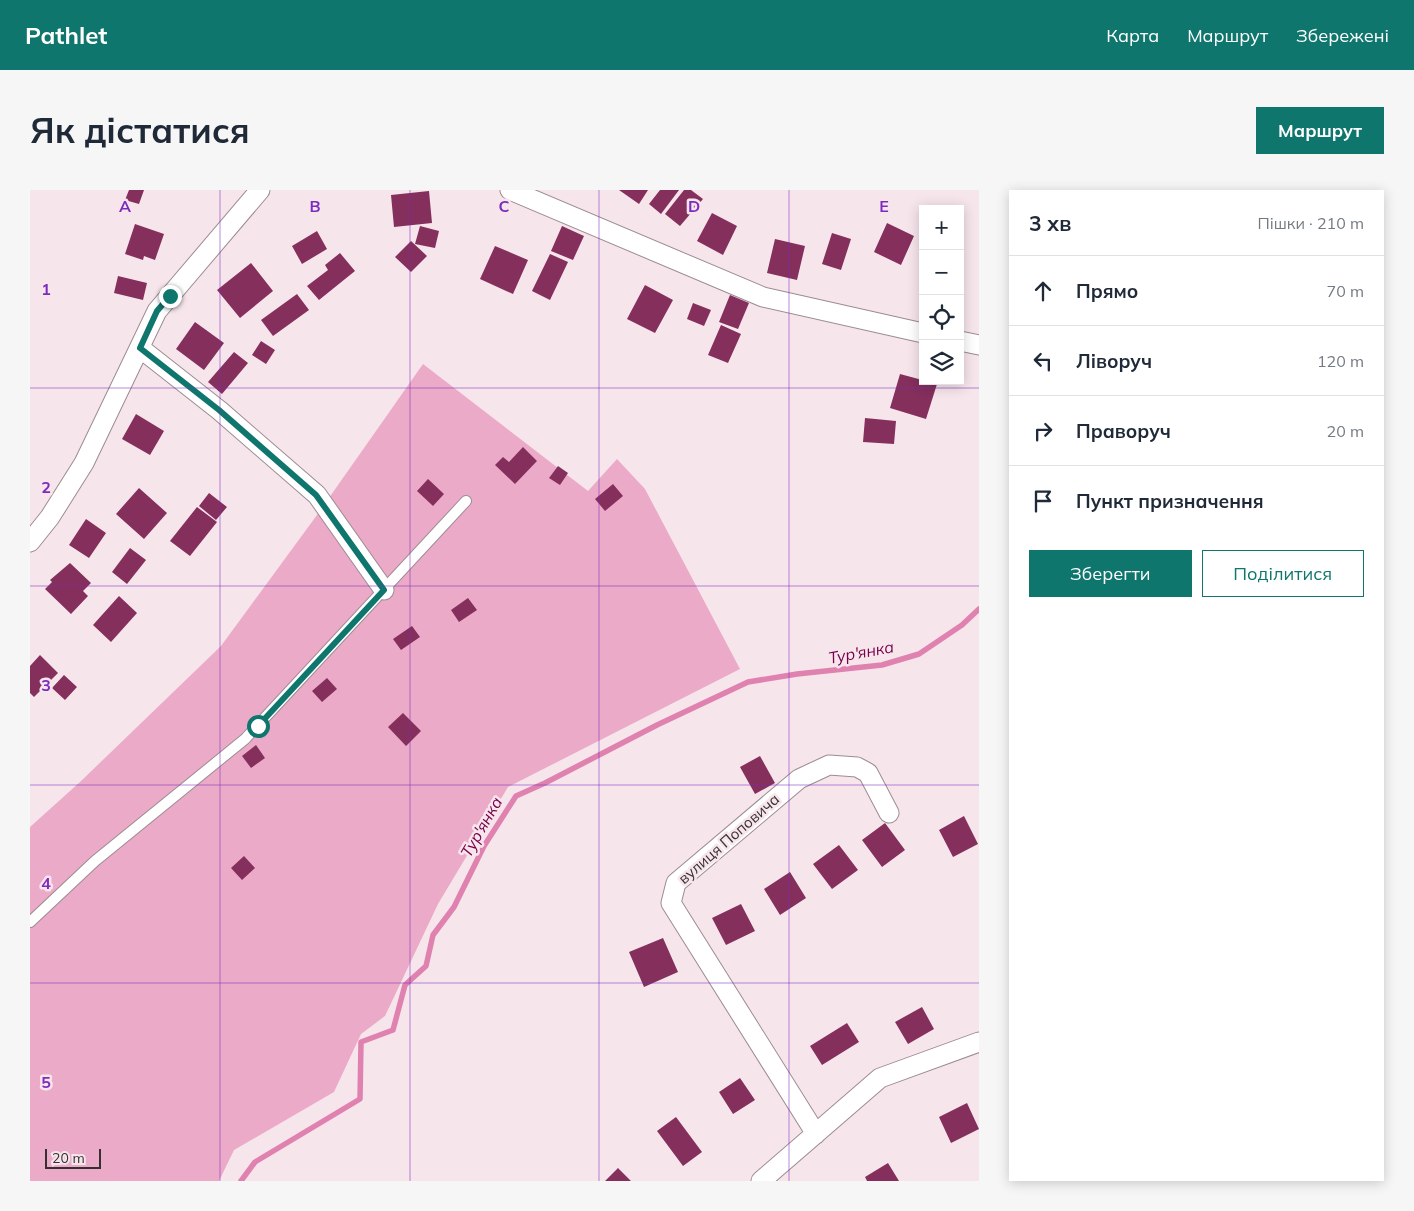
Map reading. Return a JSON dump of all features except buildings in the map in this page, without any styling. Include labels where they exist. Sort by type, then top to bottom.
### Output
[{"type":"street","points":[[30,542],[50,517],[84,463],[157,311],[260,190]]},
{"type":"street","points":[[510,190],[763,297],[919,332]]},
{"type":"street","points":[[964,342],[979,345]]},
{"type":"street","points":[[140,348],[219,410],[316,495],[384,590]]},
{"type":"street","name":"вулиця Поповича","points":[[816,1134],[672,903],[676,882],[794,784],[828,765],[857,766],[868,773],[890,813]]},
{"type":"street","points":[[761,1181],[880,1078],[979,1042]]},
{"type":"lane","points":[[30,922],[95,861],[245,739],[466,501]]},
{"type":"shaded area","points":[[423,364],[588,491],[617,459],[645,489],[740,669],[508,787],[438,904],[385,1016],[361,1034],[334,1092],[234,1150],[219,1181],[30,1181],[30,827],[80,782],[221,646],[317,515]]},
{"type":"waterway","name":"Тур'янка","points":[[241,1181],[255,1162],[360,1099],[361,1042],[393,1030],[405,985],[426,966],[433,935],[454,907],[484,846],[516,796],[657,725],[748,682],[797,674],[882,665],[919,654],[962,625],[979,609]]},
{"type":"route","points":[[170,296],[157,311],[140,348],[219,410],[316,495],[384,590],[258,726]]}]
